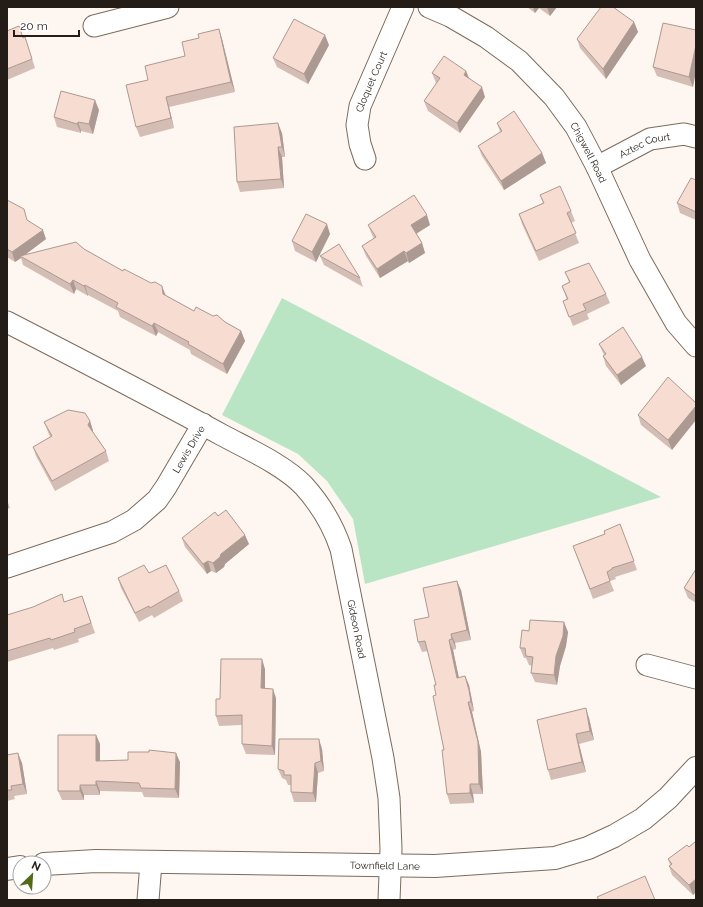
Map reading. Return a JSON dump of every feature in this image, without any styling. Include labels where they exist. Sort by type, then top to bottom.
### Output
[{"type":"street","points":[[94,26],[168,7]]},
{"type":"street","name":"Cloquet Court","points":[[365,159],[360,144],[358,125],[360,106],[403,7]]},
{"type":"street","name":"Chigwell Road","points":[[429,7],[450,16],[486,36],[519,61],[558,103],[576,126],[597,167],[640,260],[676,323],[696,346]]},
{"type":"street","name":"Aztec Court","points":[[597,167],[650,138],[684,134],[696,137]]},
{"type":"street","name":"Lewis Drive","points":[[7,322],[203,424],[157,500],[134,520],[112,532],[7,567]]},
{"type":"street","name":"Gideon Road","points":[[203,424],[278,466],[303,485],[323,510],[336,534],[341,549],[383,758],[389,798],[391,866],[389,900]]},
{"type":"street","points":[[647,665],[696,678]]},
{"type":"street","name":"Townfield Lane","points":[[52,864],[96,861],[436,866],[555,858],[588,848],[614,836],[643,819],[668,798],[696,768]]},
{"type":"street","points":[[148,900],[151,863]]},
{"type":"green space","points":[[282,298],[661,497],[365,584],[353,519],[327,481],[298,454],[222,415]]},
{"type":"building","points":[[601,7],[613,7],[634,22],[603,69],[577,39]]},
{"type":"building","points":[[294,19],[325,35],[304,74],[273,58]]},
{"type":"building","points":[[663,23],[696,30],[696,45],[689,77],[653,67]]},
{"type":"building","points":[[19,26],[23,38],[25,37],[32,59],[7,69],[7,31]]},
{"type":"building","points":[[219,29],[231,82],[166,97],[171,118],[136,127],[126,85],[148,80],[145,66],[185,56],[182,42],[199,38],[198,34]]},
{"type":"building","points":[[444,56],[466,71],[464,75],[482,87],[457,123],[424,101],[440,78],[432,73]]},
{"type":"building","points":[[61,91],[95,100],[89,124],[78,122],[77,124],[54,117]]},
{"type":"building","points":[[514,111],[542,153],[501,181],[478,146],[502,131],[497,123]]},
{"type":"building","points":[[278,123],[282,147],[278,147],[281,179],[237,182],[234,127]]},
{"type":"building","points":[[691,178],[696,180],[696,212],[677,203]]},
{"type":"building","points":[[560,186],[571,211],[567,213],[576,233],[536,251],[519,214],[544,203],[540,195]]},
{"type":"building","points":[[414,195],[427,215],[411,225],[422,243],[406,253],[404,251],[377,269],[362,246],[376,237],[368,225]]},
{"type":"building","points":[[7,200],[24,209],[27,220],[43,230],[12,252],[7,249]]},
{"type":"building","points":[[306,214],[327,224],[312,252],[292,241]]},
{"type":"building","points":[[76,242],[84,249],[123,271],[124,269],[151,283],[155,282],[162,286],[163,294],[194,311],[196,307],[213,316],[217,315],[225,322],[241,331],[223,364],[188,344],[189,342],[154,323],[152,326],[116,307],[118,303],[85,285],[84,286],[73,280],[70,284],[20,256]]},
{"type":"building","points":[[339,244],[360,278],[320,256]]},
{"type":"building","points":[[589,263],[606,294],[583,304],[586,310],[569,317],[563,301],[568,299],[562,286],[570,282],[565,272]]},
{"type":"building","points":[[623,327],[642,357],[617,375],[603,356],[606,354],[599,344]]},
{"type":"building","points":[[668,377],[696,403],[696,406],[668,440],[638,415]]},
{"type":"building","points":[[68,410],[85,413],[90,421],[88,425],[106,451],[52,481],[33,447],[52,436],[44,422]]},
{"type":"building","points":[[226,510],[245,535],[221,554],[220,557],[213,563],[208,561],[203,564],[182,538],[215,512],[218,516]]},
{"type":"building","points":[[620,524],[634,561],[612,568],[607,572],[610,581],[590,589],[573,546],[605,534],[604,531]]},
{"type":"building","points":[[144,565],[149,573],[166,565],[179,591],[150,608],[149,606],[135,613],[118,578]]},
{"type":"building","points":[[696,569],[696,596],[684,588]]},
{"type":"building","points":[[457,581],[467,630],[451,634],[452,639],[449,640],[457,678],[465,676],[469,690],[471,702],[468,702],[478,742],[479,784],[470,784],[470,793],[447,794],[442,750],[444,750],[433,696],[436,695],[434,685],[436,685],[425,641],[418,642],[414,620],[429,617],[423,588]]},
{"type":"building","points":[[62,594],[64,602],[82,596],[91,623],[74,629],[75,632],[51,640],[50,638],[7,651],[7,615],[33,607]]},
{"type":"building","points":[[530,620],[564,622],[563,636],[556,656],[554,675],[531,673],[533,657],[526,656],[525,648],[520,648],[522,630],[529,631]]},
{"type":"building","points":[[221,659],[262,659],[261,688],[273,689],[272,746],[242,744],[242,715],[216,716],[216,699],[220,699]]},
{"type":"building","points":[[586,708],[590,731],[576,734],[582,762],[548,770],[537,720]]},
{"type":"building","points":[[58,735],[96,735],[96,761],[128,760],[128,752],[149,752],[149,750],[176,753],[175,789],[141,788],[139,783],[96,781],[96,785],[80,785],[80,791],[58,791]]},
{"type":"building","points":[[279,739],[319,739],[321,761],[315,763],[313,793],[291,792],[291,775],[284,775],[284,771],[278,769]]},
{"type":"building","points":[[18,753],[23,784],[11,786],[12,790],[7,790],[7,755]]},
{"type":"building","points":[[696,841],[696,879],[689,885],[669,866],[672,864],[668,859],[687,845],[689,847]]},
{"type":"building","points":[[645,876],[655,900],[599,900],[597,897]]}]
